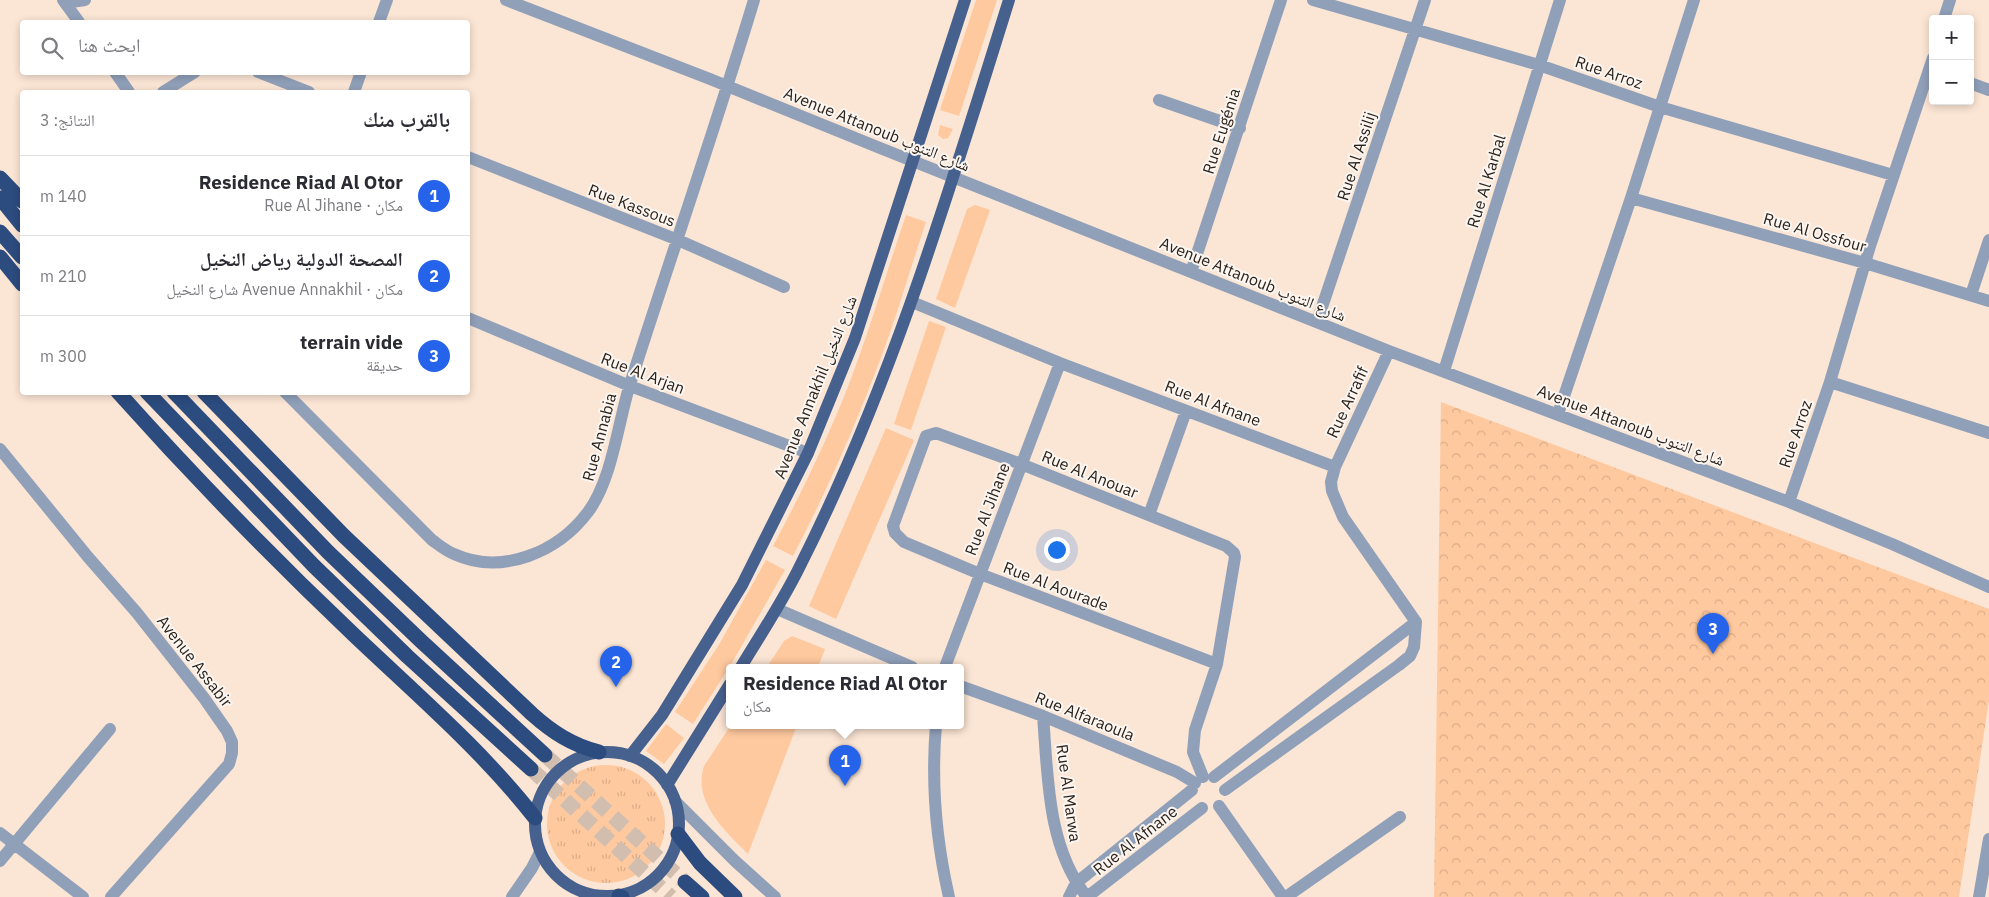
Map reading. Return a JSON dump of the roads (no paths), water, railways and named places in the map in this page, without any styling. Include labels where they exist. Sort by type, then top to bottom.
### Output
[{"type":"highway","points":[[0,178],[20,199]]},
{"type":"highway","points":[[0,198],[20,223]]},
{"type":"highway","points":[[0,232],[20,255]]},
{"type":"highway","points":[[0,257],[20,282]]},
{"type":"highway","points":[[121,395],[189,469],[298,581],[476,752],[535,818]]},
{"type":"highway","points":[[150,395],[314,566],[407,656],[530,770]]},
{"type":"highway","points":[[177,395],[328,552],[421,642],[545,754]]},
{"type":"highway","points":[[207,395],[344,536],[532,714],[563,738],[580,747],[598,752]]},
{"type":"highway","points":[[678,834],[700,863],[735,897]]},
{"type":"highway","points":[[685,882],[702,897]]},
{"type":"main road","name":"Avenue Annakhil شارع النخيل","points":[[630,756],[662,715],[742,585],[762,549],[808,453],[855,338],[965,0]]},
{"type":"main road","points":[[743,664],[800,568],[863,432],[912,302],[1010,0]]},
{"type":"main road","points":[[667,785],[726,690]]},
{"type":"main road","points":[[598,752],[615,752],[630,756],[645,763],[657,773],[667,785],[675,801],[679,823],[674,849],[668,863],[659,875],[633,892],[621,896],[590,896],[566,884],[551,870],[540,852],[535,831],[538,802],[545,787],[555,774],[568,763],[582,756],[598,752]]},
{"type":"street","points":[[64,2],[85,0]]},
{"type":"street","points":[[380,20],[387,0]]},
{"type":"street","name":"Avenue Attanoub شارع التنوب","points":[[506,0],[728,86],[953,178],[1389,351],[1789,502],[1892,544],[1989,587]]},
{"type":"street","name":"Rue Annabia","points":[[288,395],[432,540],[454,554],[476,560],[502,562],[536,554],[554,545],[587,513],[601,491],[630,386],[728,86],[754,0]]},
{"type":"street","name":"Rue Eugénia","points":[[1192,272],[1281,0]]},
{"type":"street","name":"Rue Arroz","points":[[1313,0],[1539,65],[1660,107],[1893,175]]},
{"type":"street","name":"Rue Al Assilij","points":[[1317,322],[1425,0]]},
{"type":"street","name":"Rue Al Karbal","points":[[1444,371],[1560,0]]},
{"type":"street","points":[[1558,414],[1631,198],[1694,0]]},
{"type":"street","points":[[1945,15],[1950,0]]},
{"type":"street","points":[[64,2],[78,20]]},
{"type":"street","name":"Rue Arroz","points":[[1789,502],[1830,382],[1893,175],[1929,74]]},
{"type":"street","points":[[116,75],[128,90]]},
{"type":"street","points":[[166,90],[191,75]]},
{"type":"street","points":[[266,75],[304,90]]},
{"type":"street","points":[[355,90],[360,75]]},
{"type":"street","points":[[1974,84],[1989,90]]},
{"type":"street","points":[[1159,100],[1240,128]]},
{"type":"street","name":"Rue Kassous","points":[[470,158],[678,240],[784,287]]},
{"type":"street","name":"Rue Al Ossfour","points":[[1631,198],[1865,263],[1989,301]]},
{"type":"street","points":[[1971,295],[1989,240]]},
{"type":"street","name":"Rue Al Afnane","points":[[912,302],[1060,363],[1335,467]]},
{"type":"street","name":"Rue Al Arjan","points":[[470,319],[630,386],[808,453]]},
{"type":"street","name":"Rue Arrafif","points":[[1335,467],[1389,351]]},
{"type":"street","name":"Rue Al Jihane","points":[[946,664],[1060,363]]},
{"type":"street","points":[[1830,382],[1989,433]]},
{"type":"street","points":[[1149,515],[1186,411]]},
{"type":"street","name":"Rue Al Anouar","points":[[893,526],[926,436],[936,433],[1021,464],[1226,546],[1232,550],[1236,558],[1217,664]]},
{"type":"street","name":"Avenue Assabir","points":[[0,449],[180,667],[227,730],[232,742],[232,753],[228,764],[111,897]]},
{"type":"street","points":[[1225,790],[1399,665],[1410,656],[1414,647],[1416,622],[1343,517],[1332,491],[1331,482],[1335,467]]},
{"type":"street","name":"Rue Al Aourade","points":[[893,526],[895,533],[904,542],[980,574],[1217,664]]},
{"type":"street","points":[[777,609],[905,664]]},
{"type":"street","name":"Rue Al Afnane","points":[[1069,897],[1076,883],[1201,782],[1416,622]]},
{"type":"street","points":[[1201,782],[1223,784],[1225,790],[1223,802],[1213,809],[1202,808],[1194,801],[1201,782],[1194,752],[1195,730],[1217,664]]},
{"type":"street","name":"Rue Alfaraoula","points":[[964,687],[1042,716],[1201,782]]},
{"type":"street","name":"Rue Al Marwa","points":[[1042,716],[1058,842],[1076,883],[1087,897]]},
{"type":"street","points":[[0,861],[110,728]]},
{"type":"street","points":[[936,729],[933,784],[940,852],[948,897]]},
{"type":"street","points":[[675,801],[735,861],[775,897]]},
{"type":"street","points":[[1218,806],[1284,897],[1400,817]]},
{"type":"street","name":"Rue Al Afnane","points":[[1087,897],[1202,808]]},
{"type":"street","points":[[0,833],[83,897]]},
{"type":"street","points":[[1979,897],[1989,839]]},
{"type":"street","points":[[512,897],[532,868],[540,852]]},
{"type":"tunnel","points":[[545,755],[685,882]]},
{"type":"tunnel","points":[[531,769],[671,897]]},
{"type":"place","name":"terrain vide","points":[[1713,654]]},
{"type":"place","name":"المصحة الدولية رياض النخيل","points":[[616,687]]},
{"type":"place","name":"Residence Riad Al Otor","points":[[845,786]]}]
